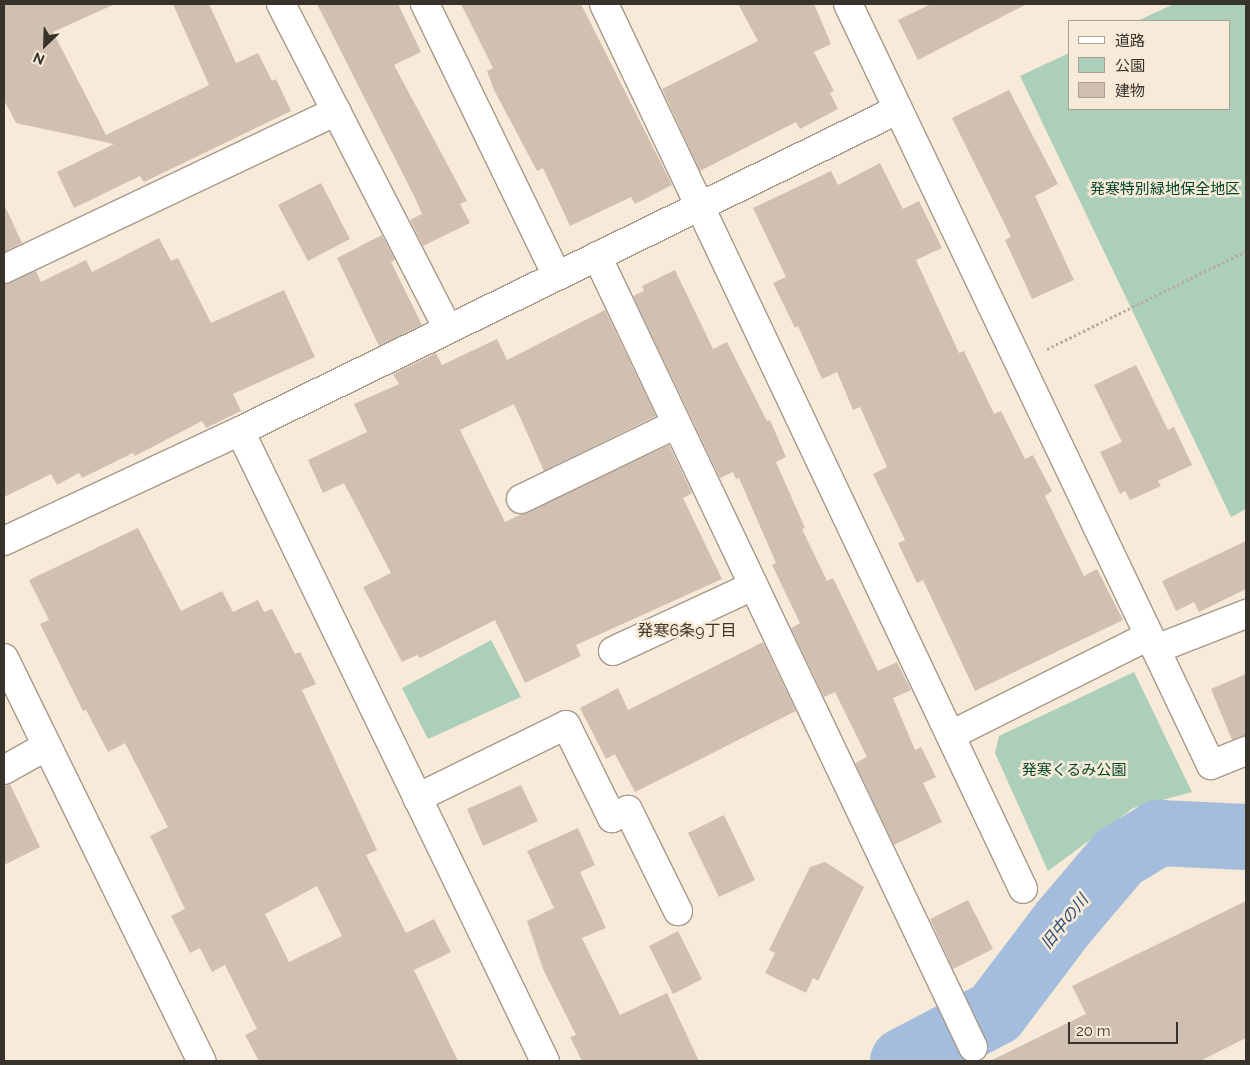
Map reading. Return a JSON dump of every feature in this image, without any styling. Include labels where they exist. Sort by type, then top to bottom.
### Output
[{"type":"street","points":[[281,4],[448,329]]},
{"type":"street","points":[[425,4],[557,276]]},
{"type":"street","points":[[604,4],[1023,889]]},
{"type":"street","points":[[848,4],[1211,765],[1246,751]]},
{"type":"street","points":[[4,541],[240,431],[897,110]]},
{"type":"street","points":[[4,269],[336,111]]},
{"type":"street","points":[[597,256],[973,1047]]},
{"type":"street","points":[[521,499],[676,424]]},
{"type":"street","points":[[240,431],[545,1061]]},
{"type":"street","points":[[613,651],[753,586]]},
{"type":"street","points":[[951,735],[1153,642],[1246,614]]},
{"type":"street","points":[[4,658],[200,1061]]},
{"type":"street","points":[[417,798],[566,725],[612,818],[628,810],[678,911]]},
{"type":"street","points":[[4,770],[46,746]]},
{"type":"path","points":[[1046,350],[1246,250]]},
{"type":"green space","name":"発寒特別緑地保全地区","points":[[1174,4],[1246,4],[1246,509],[1231,517],[1020,76],[1068,53],[1068,110],[1230,110],[1230,20],[1139,20]]},
{"type":"green space","points":[[491,640],[521,697],[428,739],[402,688]]},
{"type":"green space","name":"発寒くるみ公園","points":[[1134,672],[1192,792],[1133,808],[1048,871],[995,753],[999,736]]},
{"type":"building","points":[[4,4],[115,4],[53,32],[106,135],[209,85],[173,4],[209,4],[236,63],[258,53],[272,81],[276,79],[291,111],[144,182],[140,176],[74,208],[57,172],[114,144],[16,123],[4,100]]},
{"type":"building","points":[[317,4],[398,4],[421,52],[394,65],[467,201],[460,204],[470,223],[423,246],[410,220],[422,214],[415,198]]},
{"type":"building","points":[[461,4],[581,4],[672,185],[635,204],[631,197],[570,226],[543,168],[537,171],[494,90],[487,71],[493,68]]},
{"type":"building","points":[[738,4],[814,4],[831,44],[814,52],[834,91],[830,93],[838,109],[800,129],[796,122],[700,171],[662,89],[758,41]]},
{"type":"building","points":[[931,4],[1027,4],[918,60],[898,20]]},
{"type":"building","points":[[1009,90],[1058,184],[1035,196],[1074,280],[1032,299],[1005,240],[1011,237],[952,118]]},
{"type":"building","points":[[880,163],[903,209],[919,201],[942,248],[916,260],[959,353],[964,351],[994,414],[1001,411],[1025,459],[1033,455],[1052,491],[1045,496],[1084,576],[1097,569],[1123,620],[975,691],[923,580],[917,583],[898,543],[905,540],[873,474],[887,467],[860,407],[853,410],[837,372],[822,379],[798,326],[795,328],[773,283],[786,277],[753,208],[831,171],[838,185]]},
{"type":"building","points":[[321,183],[350,239],[308,261],[278,205]]},
{"type":"building","points":[[4,204],[22,243],[4,252]]},
{"type":"building","points":[[382,235],[395,260],[391,262],[422,325],[379,346],[337,258]]},
{"type":"building","points":[[159,238],[171,261],[178,258],[211,323],[284,290],[315,357],[233,394],[241,411],[206,428],[202,421],[135,456],[133,453],[82,478],[79,473],[57,485],[51,474],[4,497],[4,284],[36,271],[41,282],[86,260],[92,272]]},
{"type":"building","points":[[675,270],[713,349],[727,342],[767,421],[770,420],[786,457],[776,462],[805,528],[802,529],[827,581],[833,578],[878,671],[897,662],[911,690],[893,698],[915,750],[921,747],[936,777],[923,783],[942,822],[894,845],[855,763],[867,757],[835,692],[824,697],[791,628],[800,623],[772,565],[776,563],[739,478],[736,479],[733,472],[720,478],[633,296],[644,291],[642,286]]},
{"type":"building","points":[[605,310],[656,416],[544,471],[514,404],[460,430],[505,522],[669,445],[692,493],[683,498],[722,579],[576,645],[581,656],[525,683],[495,620],[420,658],[417,655],[402,662],[363,587],[391,573],[344,483],[323,493],[308,460],[367,432],[354,404],[399,384],[393,374],[436,353],[442,365],[497,339],[507,360]]},
{"type":"building","points":[[1136,365],[1168,430],[1174,427],[1192,465],[1158,481],[1161,486],[1130,500],[1125,491],[1120,494],[1100,452],[1122,442],[1094,385]]},
{"type":"building","points":[[138,528],[181,611],[222,591],[233,612],[258,600],[264,612],[272,609],[295,654],[300,652],[316,684],[302,690],[377,850],[366,855],[406,933],[434,919],[451,952],[414,970],[458,1061],[259,1061],[245,1035],[257,1029],[225,965],[212,972],[200,948],[190,953],[171,916],[185,909],[150,836],[168,827],[125,743],[108,752],[86,710],[83,711],[40,624],[49,620],[29,580]],"holes":[[[317,886],[342,936],[289,962],[265,914]]]},
{"type":"building","points":[[1246,541],[1246,589],[1199,612],[1194,602],[1176,611],[1162,581]]},
{"type":"building","points":[[763,642],[796,711],[635,792],[615,754],[606,759],[580,708],[618,688],[628,710]]},
{"type":"building","points":[[1246,674],[1246,736],[1232,740],[1211,689]]},
{"type":"building","points":[[10,784],[40,847],[4,865],[4,786]]},
{"type":"building","points":[[521,785],[538,821],[483,846],[467,809]]},
{"type":"building","points":[[724,815],[755,880],[719,897],[688,833]]},
{"type":"building","points":[[578,828],[595,865],[580,872],[606,928],[582,938],[620,1015],[667,993],[699,1061],[582,1061],[570,1037],[576,1035],[543,969],[527,921],[554,908],[527,851]]},
{"type":"building","points":[[825,862],[864,887],[818,981],[813,978],[806,993],[765,973],[775,953],[769,950],[810,867]]},
{"type":"building","points":[[968,900],[993,949],[953,969],[930,919]]},
{"type":"building","points":[[1246,901],[1246,1038],[1200,1061],[990,1061],[1086,1014],[1072,986]]},
{"type":"building","points":[[678,931],[702,979],[673,994],[649,946]]},
{"type":"waterway","name":"旧中の川","points":[[903,1061],[995,1013],[1063,923],[1119,857],[1159,833],[1246,837]]},
{"type":"district","name":"発寒6条9丁目","points":[[687,631]]}]
